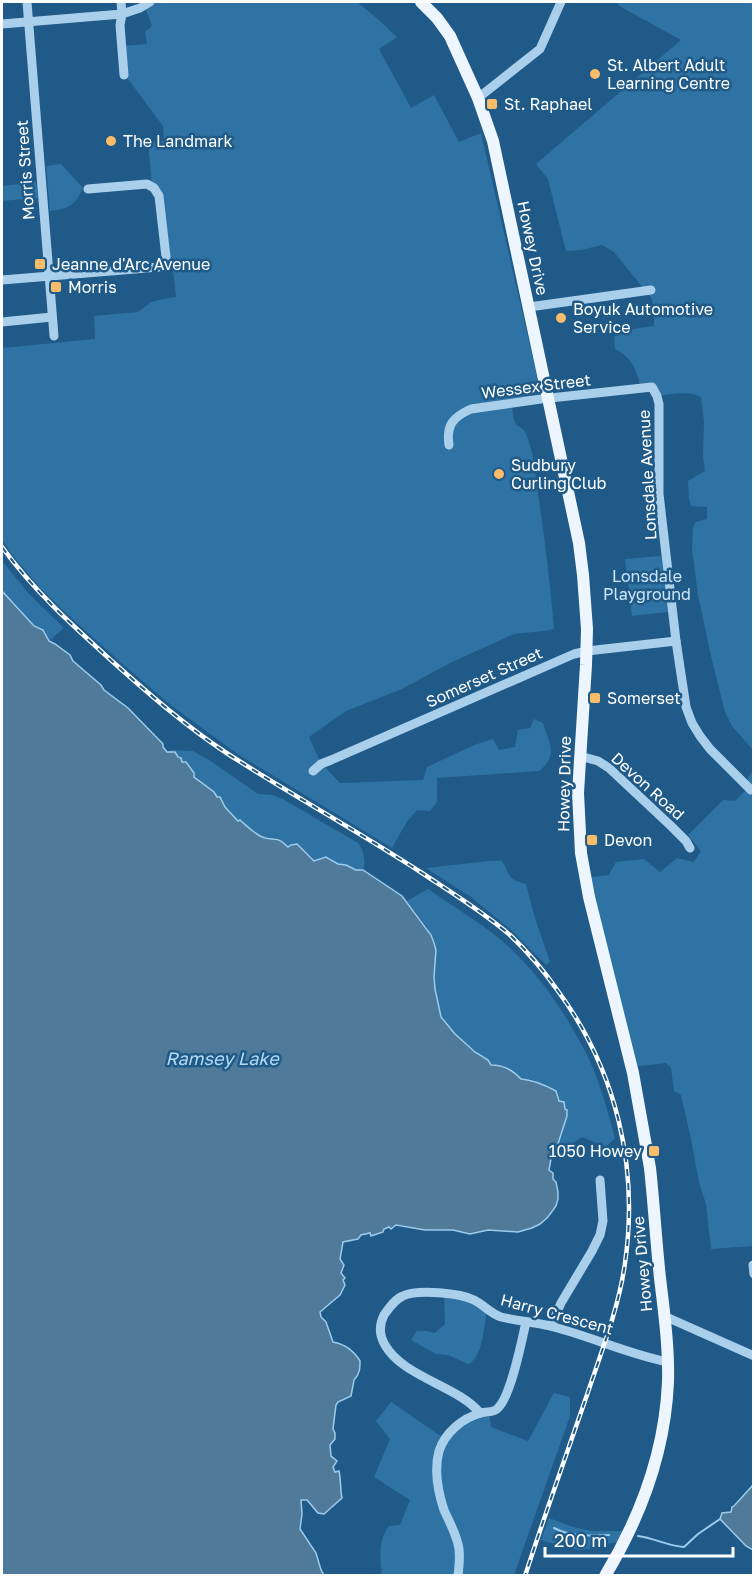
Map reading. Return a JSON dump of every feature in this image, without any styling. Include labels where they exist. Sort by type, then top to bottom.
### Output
[{"type":"main road","name":"Howey Drive","points":[[422,2],[447,32],[478,98],[493,141],[579,543],[586,608],[587,651],[578,808],[582,866],[629,1058],[650,1168],[668,1362],[665,1410],[650,1478],[633,1523],[606,1575]]},
{"type":"street","name":"Morris Street","points":[[27,2],[54,336]]},
{"type":"street","points":[[121,2],[120,25],[124,75]]},
{"type":"street","points":[[2,24],[122,14],[132,12],[150,2]]},
{"type":"street","points":[[478,98],[540,49],[561,2]]},
{"type":"street","points":[[2,280],[159,267],[164,264],[166,258],[159,196],[154,188],[147,184],[88,189]]},
{"type":"street","points":[[529,308],[651,290]]},
{"type":"street","points":[[2,322],[52,317]]},
{"type":"street","name":"Wessex Street","points":[[449,445],[447,434],[449,426],[461,414],[471,409],[652,387]]},
{"type":"street","name":"Lonsdale Avenue","points":[[652,387],[659,404],[659,494],[686,707],[692,723],[710,749],[750,790]]},
{"type":"street","name":"Somerset Street","points":[[313,771],[321,764],[567,657],[587,651],[676,641]]},
{"type":"street","name":"Devon Road","points":[[580,756],[598,761],[609,768],[671,826],[690,848]]},
{"type":"street","points":[[551,1326],[561,1303],[600,1235],[603,1221],[600,1180]]},
{"type":"street","points":[[753,1265],[753,1274]]},
{"type":"street","name":"Harry Crescent","points":[[480,1413],[475,1407],[404,1365],[386,1347],[380,1332],[380,1324],[389,1308],[401,1296],[444,1293],[469,1297],[500,1317],[551,1326],[668,1362]]},
{"type":"street","points":[[664,1316],[753,1356]]},
{"type":"street","points":[[458,1575],[460,1554],[455,1533],[444,1509],[437,1462],[444,1439],[451,1430],[480,1413],[495,1411],[501,1405],[511,1383],[526,1322]]},
{"type":"green space","points":[[155,2],[357,2],[397,37],[379,49],[411,108],[434,95],[459,142],[481,133],[539,385],[527,401],[512,403],[516,425],[525,432],[533,456],[554,629],[514,634],[450,663],[402,689],[346,711],[309,737],[321,763],[340,783],[423,780],[427,767],[474,745],[493,739],[499,750],[515,747],[518,730],[530,728],[534,719],[543,723],[551,754],[549,760],[539,771],[437,778],[437,802],[430,811],[417,810],[406,823],[392,848],[239,755],[172,706],[40,588],[2,540],[2,348],[95,339],[94,316],[138,312],[150,303],[176,297],[173,270],[167,257],[159,196],[152,186],[148,142],[164,141],[163,126],[125,75],[122,46],[147,44],[145,32],[152,26],[146,10]]},
{"type":"green space","points":[[616,2],[753,2],[753,750],[732,726],[725,712],[698,595],[692,549],[693,527],[696,522],[707,519],[707,507],[691,506],[688,481],[705,471],[701,397],[686,393],[658,395],[641,388],[633,365],[626,356],[615,349],[614,337],[625,330],[654,326],[652,299],[614,252],[602,245],[566,251],[548,179],[536,164],[681,40]]},
{"type":"green space","points":[[61,164],[83,188],[70,206],[50,211],[46,166]]},
{"type":"green space","points":[[36,182],[38,198],[2,201],[2,186]]},
{"type":"green space","name":"Lonsdale Playground","points":[[661,556],[668,612],[632,616],[625,559]]},
{"type":"green space","points":[[2,561],[29,594],[64,628],[49,641],[43,630],[34,626],[2,591]]},
{"type":"green space","points":[[172,750],[193,751],[258,794],[283,799],[358,843],[364,856],[363,870],[338,864],[329,857],[314,861],[297,844],[288,848],[280,839],[262,837],[238,821],[213,792],[194,777],[192,770],[167,752]]},
{"type":"green space","points":[[753,771],[753,1246],[711,1249],[706,1204],[699,1182],[681,1095],[674,1091],[671,1068],[666,1063],[632,1067],[585,878],[609,875],[616,862],[644,859],[660,872],[677,858],[694,862],[701,851],[688,835],[723,800],[735,801],[749,787],[748,777]]},
{"type":"green space","points":[[502,861],[511,878],[526,884],[550,962],[546,965],[512,931],[471,897],[426,868]]},
{"type":"green space","points":[[428,889],[480,924],[510,948],[535,974],[557,1004],[585,1051],[599,1083],[615,1138],[606,1147],[582,1137],[570,1145],[556,1148],[567,1116],[565,1105],[559,1101],[553,1089],[530,1079],[521,1079],[504,1067],[491,1065],[445,1024],[441,1017],[436,994],[434,942],[428,929],[407,901]]},
{"type":"green space","points":[[444,1294],[455,1295],[487,1310],[480,1349],[473,1361],[468,1364],[448,1355],[436,1354],[411,1340],[417,1331],[435,1333],[445,1324]]},
{"type":"green space","points":[[554,1393],[570,1397],[570,1416],[514,1575],[382,1575],[380,1556],[385,1531],[389,1526],[400,1525],[410,1500],[374,1477],[390,1439],[376,1421],[391,1402],[445,1437],[452,1430],[489,1412],[491,1427],[528,1441]]},
{"type":"green space","points":[[549,1518],[591,1531],[630,1531],[625,1541],[581,1550],[567,1548],[541,1540]]},
{"type":"water","name":"Ramsey Lake","points":[[2,591],[34,626],[43,630],[49,641],[70,655],[73,661],[104,690],[128,708],[163,744],[167,752],[175,752],[182,762],[186,762],[194,773],[194,777],[214,792],[217,797],[220,797],[225,807],[238,821],[240,820],[261,837],[279,840],[288,847],[297,844],[314,861],[326,857],[338,864],[363,870],[402,896],[431,935],[434,943],[436,950],[435,989],[441,1017],[455,1034],[488,1060],[491,1065],[504,1067],[521,1079],[539,1083],[556,1091],[559,1101],[564,1102],[567,1110],[555,1153],[552,1153],[549,1170],[553,1173],[553,1179],[556,1182],[558,1199],[556,1206],[540,1224],[518,1232],[488,1230],[470,1234],[453,1230],[425,1230],[396,1225],[371,1236],[370,1233],[361,1235],[358,1239],[343,1242],[340,1259],[344,1265],[341,1273],[345,1278],[343,1280],[345,1285],[340,1295],[320,1312],[333,1342],[348,1348],[360,1361],[351,1396],[336,1405],[333,1429],[335,1439],[330,1445],[331,1456],[337,1461],[333,1467],[335,1472],[339,1471],[342,1498],[324,1514],[318,1513],[307,1500],[301,1500],[300,1529],[316,1553],[324,1575],[2,1575]]},
{"type":"water","points":[[753,1485],[753,1550],[746,1546],[720,1519],[722,1513],[731,1512],[732,1507]]},
{"type":"waterway","points":[[638,1536],[684,1547],[720,1519]]},
{"type":"waterway","points":[[554,1528],[588,1536],[609,1535]]},
{"type":"railway","points":[[2,547],[41,593],[98,649],[198,733],[228,754],[422,873],[510,935],[553,984],[578,1021],[595,1053],[608,1086],[625,1155],[629,1191],[629,1227],[625,1263],[610,1328],[525,1576]]},
{"type":"place","name":"St. Albert Adult Learning Centre","points":[[595,74]]},
{"type":"place","name":"St. Raphael","points":[[492,104]]},
{"type":"place","name":"The Landmark","points":[[111,141]]},
{"type":"place","name":"Jeanne d'Arc Avenue","points":[[40,264]]},
{"type":"place","name":"Morris","points":[[56,287]]},
{"type":"place","name":"Boyuk Automotive Service","points":[[561,318]]},
{"type":"place","name":"Sudbury Curling Club","points":[[499,474]]},
{"type":"place","name":"Somerset","points":[[595,698]]},
{"type":"place","name":"Devon","points":[[592,840]]},
{"type":"place","name":"1050 Howey","points":[[654,1151]]}]
